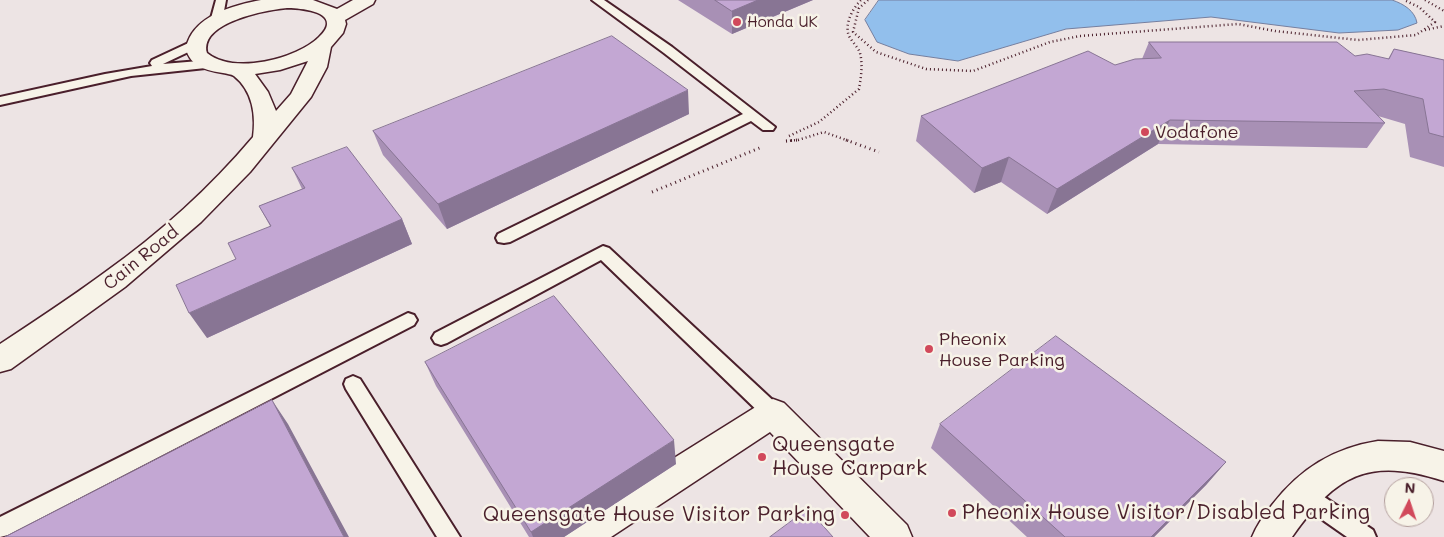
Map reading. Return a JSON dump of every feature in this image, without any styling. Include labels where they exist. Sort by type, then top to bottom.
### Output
[{"type":"street","points":[[335,18],[366,0]]},
{"type":"street","points":[[308,1],[329,10],[335,18],[336,26],[332,35],[322,44],[294,59],[276,64],[239,69],[211,64],[201,58],[196,51],[197,42],[204,32],[216,22],[231,14],[264,2],[308,1]]},
{"type":"street","name":"Cain Road","points":[[0,360],[64,317],[139,262],[210,199],[241,167],[307,87],[317,67],[322,44]]},
{"type":"street","points":[[239,69],[260,94],[267,124],[265,138]]},
{"type":"street","points":[[580,537],[773,413],[894,537]]},
{"type":"street","points":[[1270,537],[1316,482],[1341,466],[1365,457],[1395,454],[1444,466]]},
{"type":"lane","points":[[216,22],[221,0]]},
{"type":"lane","points":[[597,0],[668,50],[768,127]]},
{"type":"lane","points":[[140,70],[197,42]]},
{"type":"lane","points":[[0,101],[140,70],[176,65],[211,64]]},
{"type":"lane","points":[[504,238],[752,115]]},
{"type":"lane","points":[[441,338],[604,252],[773,413]]},
{"type":"lane","points":[[0,528],[408,320]]},
{"type":"lane","points":[[353,384],[449,537]]},
{"type":"lane","points":[[1304,495],[1365,537]]},
{"type":"path","points":[[868,0],[858,8],[853,32],[876,52],[926,69],[973,71],[1050,42],[1080,36],[1238,24],[1275,31],[1358,40],[1416,35],[1435,22],[1419,7],[1404,0]]},
{"type":"path","points":[[1425,0],[1444,11]]},
{"type":"path","points":[[1424,30],[1444,26]]},
{"type":"path","points":[[784,141],[798,140],[824,132],[879,152]]},
{"type":"water","points":[[879,0],[1392,0],[1408,8],[1414,15],[1417,23],[1398,30],[1339,33],[1211,17],[1066,29],[958,61],[909,54],[877,42],[865,20]]},
{"type":"building","points":[[715,0],[758,0],[732,11]]},
{"type":"building","points":[[612,36],[688,90],[438,204],[373,131]]},
{"type":"building","name":"Vodafone","points":[[1149,42],[1337,42],[1355,56],[1367,54],[1389,59],[1394,49],[1444,60],[1444,137],[1429,133],[1423,99],[1384,89],[1354,91],[1385,123],[1170,120],[1057,189],[1009,157],[982,168],[921,116],[1088,51],[1115,65],[1135,59],[1161,58]]},
{"type":"building","points":[[347,147],[402,219],[189,313],[176,285],[236,259],[228,243],[271,226],[259,206],[305,188],[292,168]]},
{"type":"building","points":[[554,296],[674,440],[531,532],[425,362]]},
{"type":"building","points":[[1056,336],[1226,462],[1151,537],[1065,537],[940,424]]},
{"type":"building","points":[[272,400],[344,537],[5,537]]},
{"type":"building","points":[[808,509],[833,537],[770,537]]},
{"type":"place","name":"Honda UK","points":[[737,22]]},
{"type":"place","name":"Vodafone","points":[[1145,132]]},
{"type":"place","name":"Pheonix House Parking","points":[[929,349]]},
{"type":"place","name":"Queensgate House Carpark","points":[[762,457]]},
{"type":"place","name":"Pheonix House Visitor/Disabled Parking","points":[[952,513]]},
{"type":"place","name":"Queensgate House Visitor Parking","points":[[845,515]]}]
